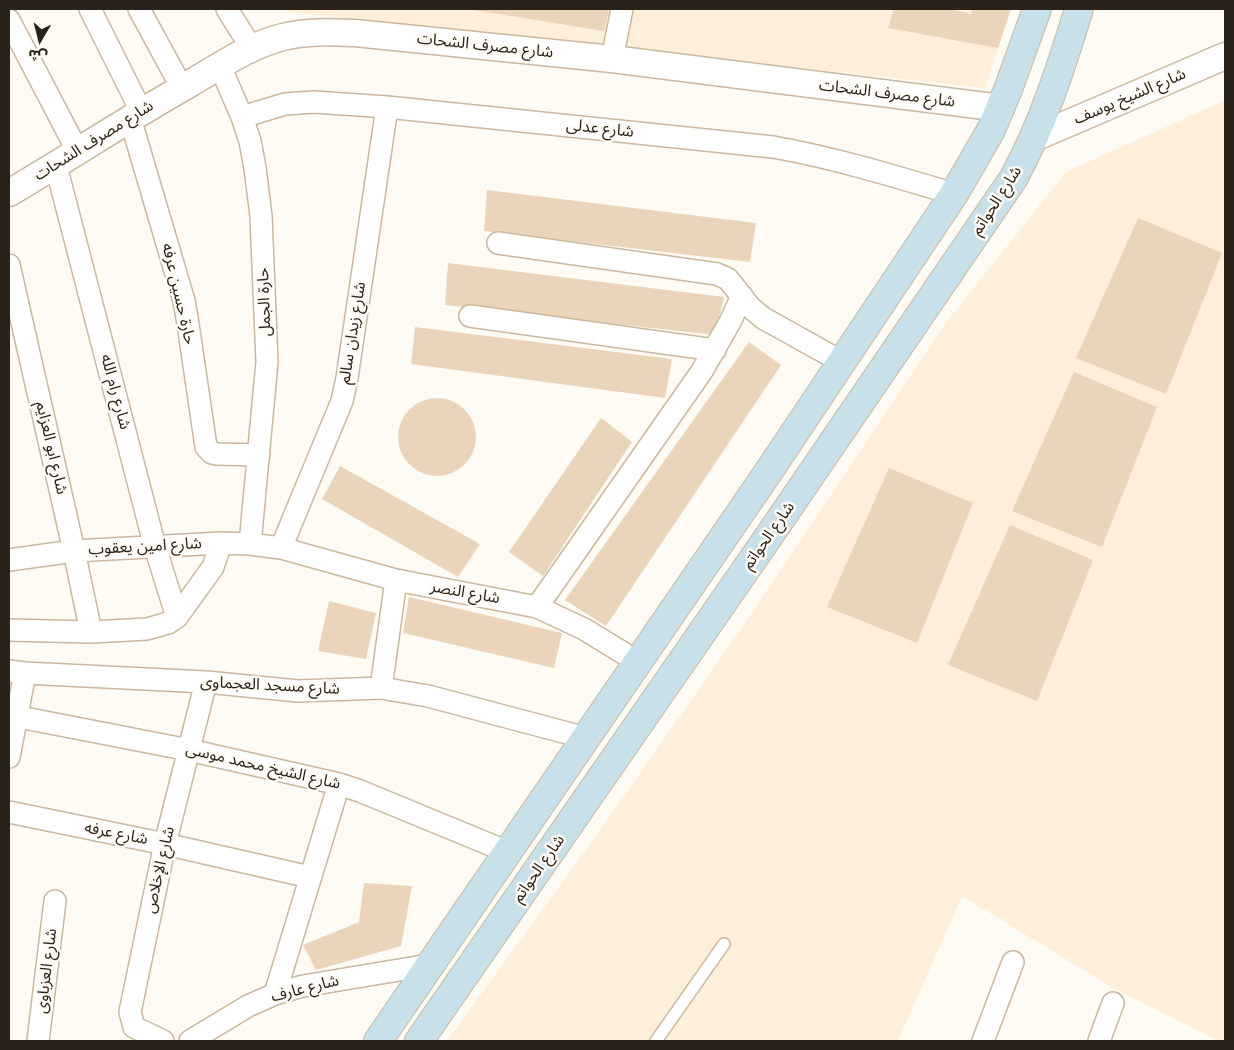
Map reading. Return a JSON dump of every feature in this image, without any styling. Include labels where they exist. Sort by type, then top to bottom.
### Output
[{"type":"main road","points":[[378,1041],[429,964],[769,471],[954,194],[980,151],[1001,108],[1037,9]]},
{"type":"main road","name":"شارع الحواتم","points":[[419,1041],[769,536],[1003,193],[1024,159],[1034,138],[1054,87],[1079,9]]},
{"type":"main road","points":[[769,471],[780,488],[799,492]]},
{"type":"main road","points":[[740,513],[755,513],[761,516],[769,529],[769,536]]},
{"type":"street","name":"حارة حسين عرفه","points":[[90,9],[136,115],[184,301],[206,447],[212,453],[217,454],[258,455]]},
{"type":"street","points":[[139,9],[182,88]]},
{"type":"street","points":[[227,9],[252,49]]},
{"type":"street","points":[[612,60],[622,9]]},
{"type":"street","points":[[9,20],[78,152]]},
{"type":"street","name":"شارع مصرف الشحات","points":[[11,187],[56,166],[136,115],[252,49],[281,38],[306,33],[330,32],[612,60],[1001,108]]},
{"type":"street","name":"شارع الشيخ يوسف","points":[[1034,138],[1225,56]]},
{"type":"street","name":"حارة الجمل","points":[[220,66],[250,141],[256,168],[261,216],[267,362],[250,544]]},
{"type":"street","name":"شارع عدلى","points":[[242,117],[285,104],[300,102],[387,107],[773,147],[850,163],[954,194]]},
{"type":"street","name":"شارع زيدان سالم","points":[[281,548],[342,401],[387,107]]},
{"type":"street","name":"شارع رام الله","points":[[56,166],[155,547],[177,618]]},
{"type":"street","points":[[498,243],[717,274],[728,279],[750,307],[763,318],[842,362]]},
{"type":"street","name":"شارع ابو العزايم","points":[[9,265],[91,632]]},
{"type":"street","points":[[537,607],[716,350],[742,296]]},
{"type":"street","points":[[470,316],[716,350]]},
{"type":"street","points":[[9,630],[91,632],[147,629],[168,624],[177,618],[213,567],[221,543]]},
{"type":"street","name":"شارع امين يعقوب","points":[[9,560],[74,551],[221,543],[281,548]]},
{"type":"street","name":"شارع النصر","points":[[281,548],[396,580],[537,607],[584,629],[638,662]]},
{"type":"street","points":[[381,688],[396,580]]},
{"type":"street","points":[[9,757],[17,672]]},
{"type":"street","name":"شارع مسجد العجماوى","points":[[17,672],[206,682],[298,691],[381,688],[428,696],[586,738]]},
{"type":"street","name":"شارع الإخلاص","points":[[162,1041],[134,1027],[130,1012],[165,844],[206,682]]},
{"type":"street","name":"شارع الشيخ محمد موسى","points":[[13,716],[189,750],[339,784],[360,790],[508,852]]},
{"type":"street","points":[[275,994],[339,784]]},
{"type":"street","name":"شارع عرفه","points":[[9,812],[165,844],[310,877]]},
{"type":"street","name":"شارع العزباوى","points":[[38,1041],[55,901]]},
{"type":"street","points":[[983,1041],[1013,962]]},
{"type":"street","name":"شارع عارف","points":[[190,1041],[240,1011],[275,994],[304,986],[429,964]]},
{"type":"street","points":[[1099,1041],[1113,1003]]},
{"type":"lane","points":[[656,1041],[724,944]]},
{"type":"shaded area","points":[[287,9],[1011,9],[985,88],[289,12]]},
{"type":"shaded area","points":[[1225,100],[1225,1041],[1219,1041],[1118,991],[962,896],[898,1041],[447,1041],[598,833],[745,623],[944,325],[1066,172]]},
{"type":"building","points":[[468,9],[609,9],[604,31]]},
{"type":"building","points":[[894,9],[951,9],[971,14],[972,9],[1011,9],[998,48],[888,28]]},
{"type":"building","points":[[487,190],[756,223],[750,262],[484,231]]},
{"type":"building","points":[[1138,218],[1222,253],[1166,394],[1076,358]]},
{"type":"building","points":[[448,263],[724,297],[715,335],[445,305]]},
{"type":"building","points":[[415,327],[672,359],[665,398],[411,364]]},
{"type":"building","points":[[749,342],[781,365],[606,626],[565,600]]},
{"type":"building","points":[[1074,372],[1157,407],[1102,547],[1012,511]]},
{"type":"building","points":[[429,398],[445,398],[459,404],[470,415],[476,429],[476,445],[470,459],[459,470],[445,476],[429,476],[415,470],[404,459],[398,445],[398,429],[404,415],[415,404]]},
{"type":"building","points":[[601,418],[632,442],[543,576],[509,552]]},
{"type":"building","points":[[340,466],[480,544],[458,577],[322,499]]},
{"type":"building","points":[[889,468],[973,503],[917,643],[827,607]]},
{"type":"building","points":[[1010,525],[1093,560],[1037,701],[948,665]]},
{"type":"building","points":[[409,597],[562,633],[554,668],[403,633]]},
{"type":"building","points":[[329,601],[376,613],[366,659],[318,651]]},
{"type":"building","points":[[364,883],[412,886],[401,946],[316,970],[303,945],[359,922]]}]
